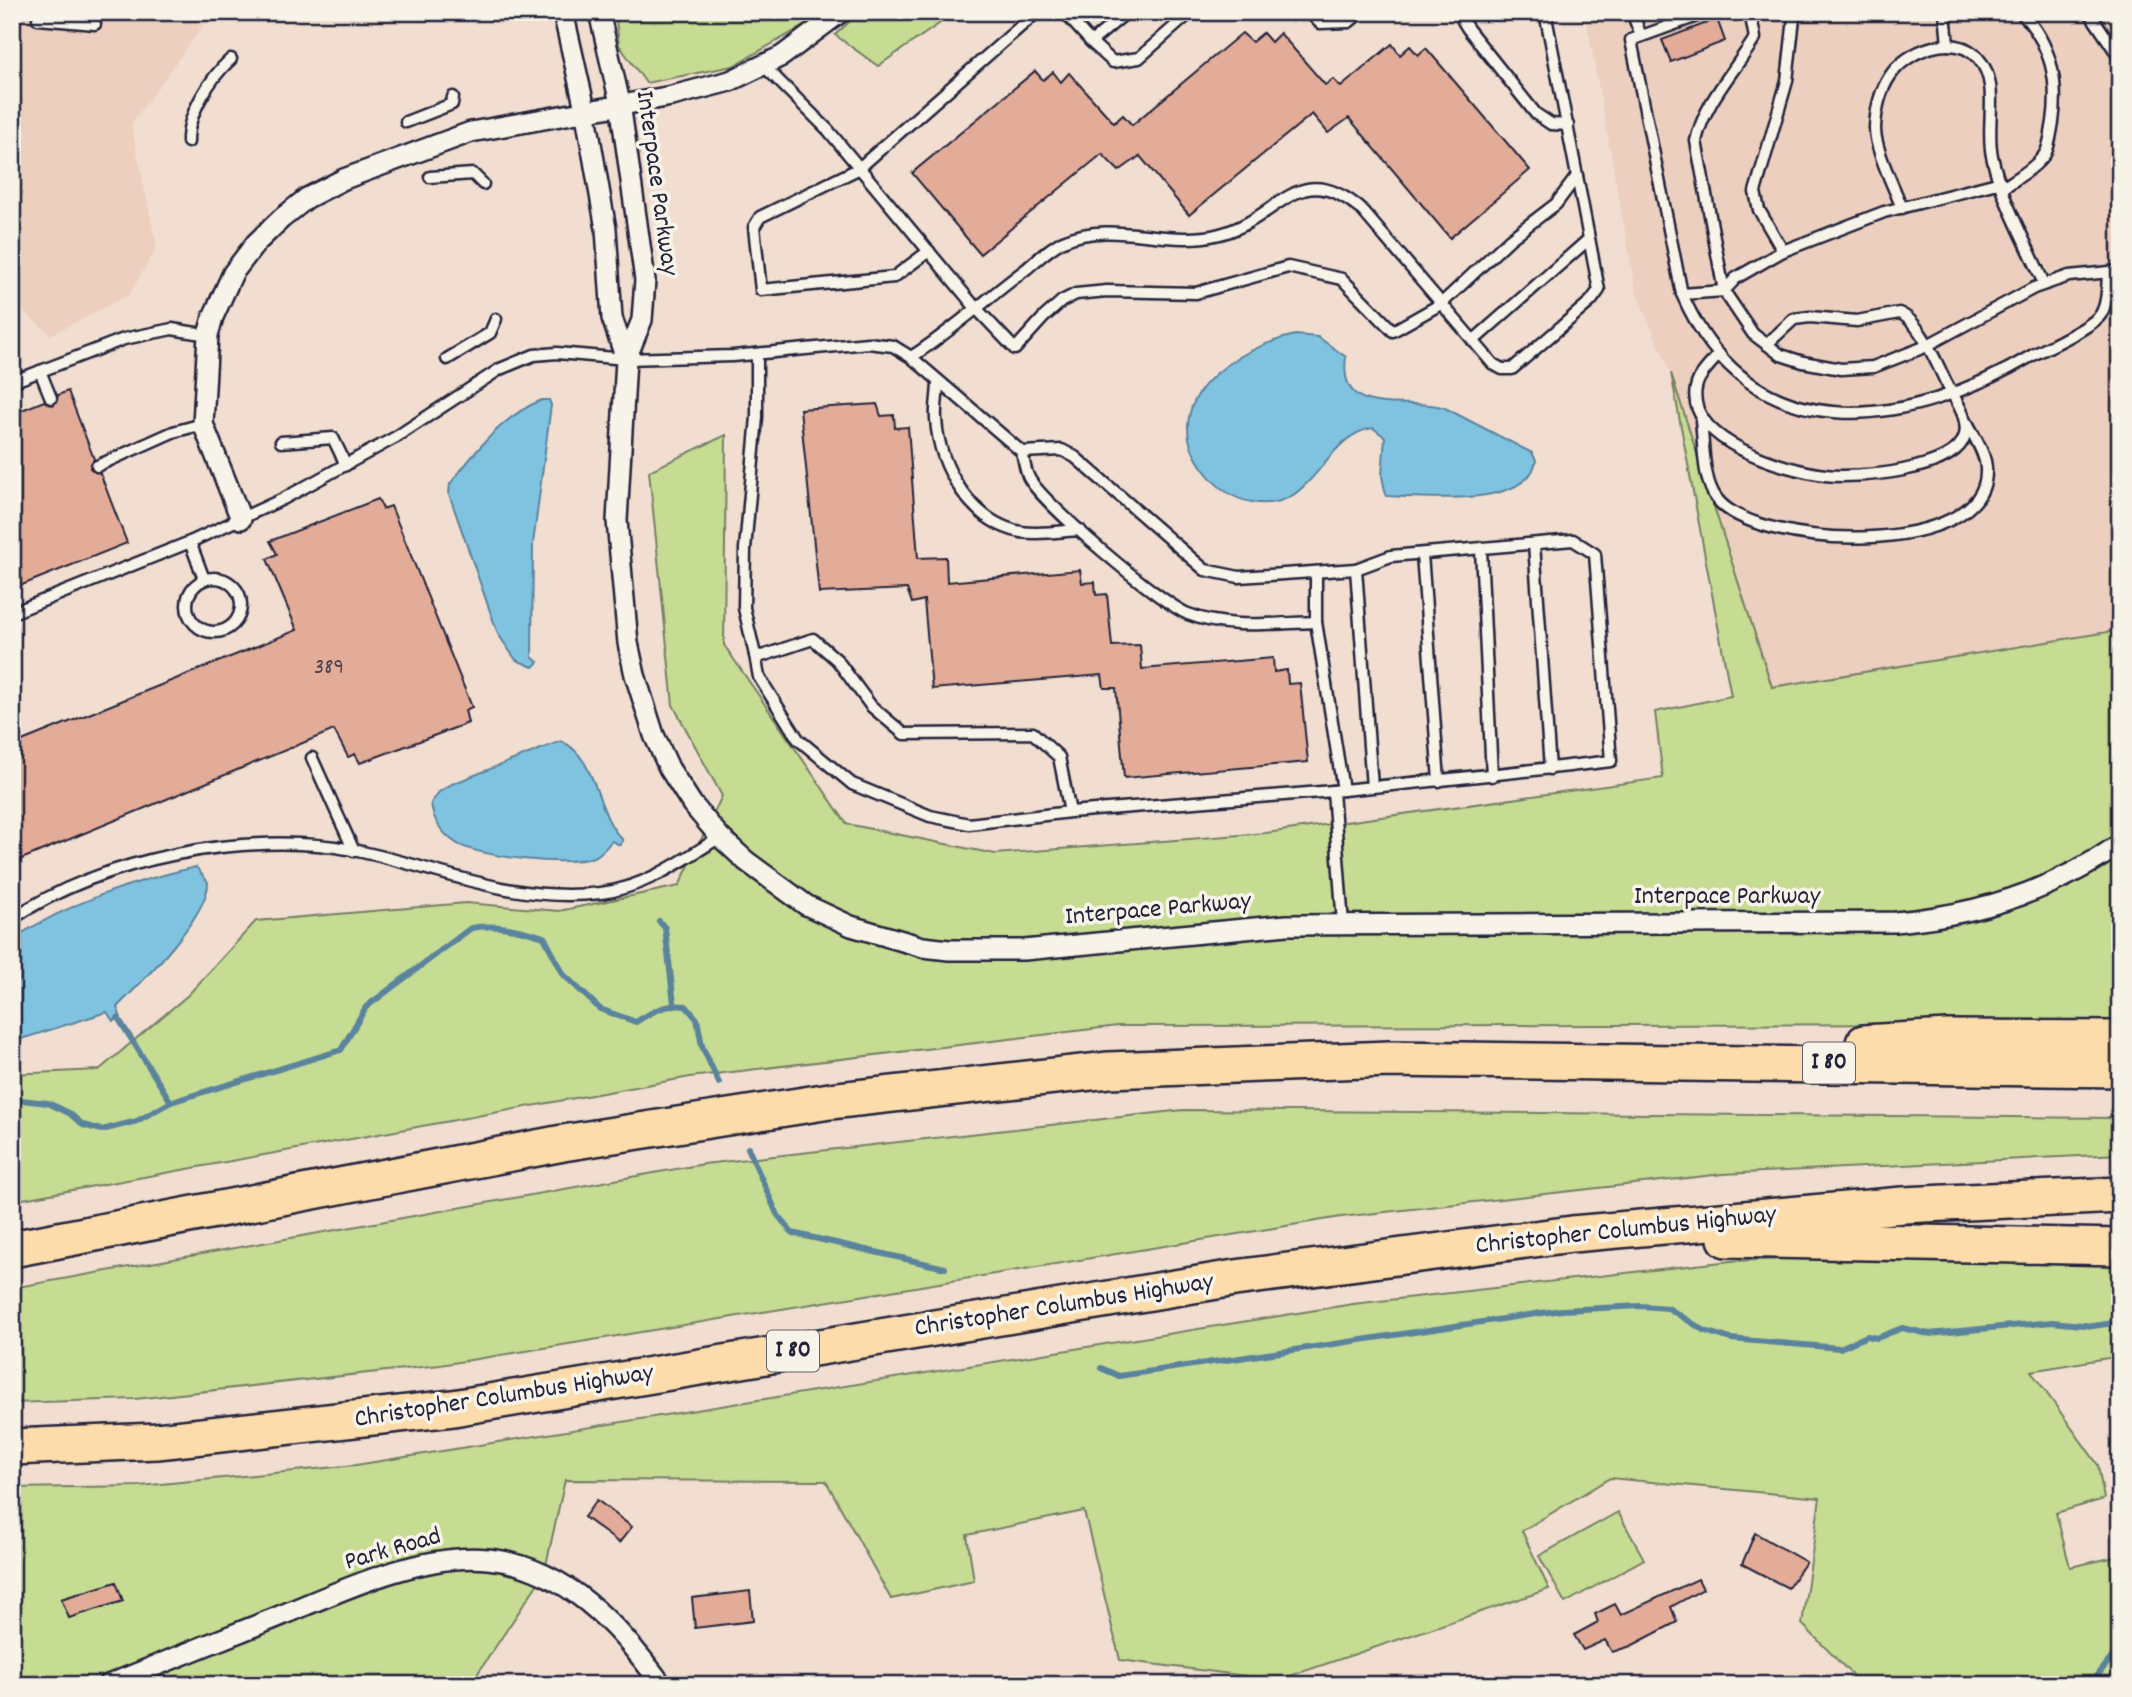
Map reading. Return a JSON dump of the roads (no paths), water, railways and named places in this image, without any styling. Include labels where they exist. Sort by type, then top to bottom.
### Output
[{"type":"highway","points":[[1537,1062],[1947,1038],[2120,1039]]},
{"type":"highway","name":"I 80","points":[[12,1249],[551,1145],[843,1099],[1110,1070],[1389,1059],[2120,1069]]},
{"type":"highway","name":"Christopher Columbus Highway","points":[[12,1447],[157,1441],[453,1408],[1235,1278],[1572,1234],[1903,1205],[2120,1195]]},
{"type":"highway","points":[[1572,1234],[1864,1244],[2120,1247]]},
{"type":"street","name":"Interpace Parkway","points":[[563,12],[585,109],[606,229],[612,317],[626,359]]},
{"type":"street","name":"Interpace Parkway","points":[[599,12],[620,103],[645,280],[642,320],[626,359],[617,521],[628,642],[642,699],[664,757],[692,804],[720,837],[746,861],[817,912],[851,926],[923,947],[948,950],[1024,950],[1287,925],[1926,919],[1962,913],[2029,894],[2120,844]]},
{"type":"street","points":[[242,519],[203,424],[202,401],[208,335],[233,273],[256,243],[307,198],[344,179],[426,146],[471,132],[585,109],[672,96],[730,81],[782,56],[841,12]]},
{"type":"street","name":"Park Road","points":[[108,1685],[378,1578],[425,1565],[470,1558],[489,1559],[527,1568],[555,1580],[581,1597],[611,1622],[663,1685]]},
{"type":"lane","points":[[929,251],[894,277],[761,290],[754,227],[760,217],[858,169],[1037,12]]},
{"type":"lane","points":[[1064,12],[1113,62],[1139,58],[1191,12]]},
{"type":"lane","points":[[1091,41],[1127,12]]},
{"type":"lane","points":[[1309,12],[1320,23],[1349,22],[1361,12]]},
{"type":"lane","points":[[1466,12],[1463,21],[1468,29],[1536,114],[1552,124],[1567,125]]},
{"type":"lane","points":[[911,357],[1060,243],[1099,230],[1174,239],[1221,234],[1254,220],[1305,187],[1324,188],[1346,196],[1361,209],[1493,364],[1502,369],[1512,369],[1591,301],[1599,290],[1545,12]]},
{"type":"lane","points":[[1632,12],[1641,36]]},
{"type":"lane","points":[[1708,12],[1631,40],[1682,294],[1691,314],[1719,354],[1740,375],[1774,398],[1823,412],[1871,415],[1952,394],[1994,379],[2098,319],[2107,297],[2108,273]]},
{"type":"lane","points":[[1743,12],[1751,17],[1755,38],[1711,101],[1700,122],[1696,141],[1724,291],[1753,334],[1767,344],[1792,359],[1841,369],[1873,367],[1927,345],[2044,284],[2069,276],[2120,271]]},
{"type":"lane","points":[[1783,251],[1759,210],[1755,192],[1787,81],[1794,18],[1798,12]]},
{"type":"lane","points":[[1945,12],[1948,45]]},
{"type":"lane","points":[[1682,294],[1724,291],[1736,278],[1783,251],[1824,232],[1902,208],[2002,186],[2037,163],[2046,152],[2056,90],[2049,55],[2040,36],[2021,12]]},
{"type":"lane","points":[[2089,12],[2120,58]]},
{"type":"lane","points":[[38,19],[95,24]]},
{"type":"lane","points":[[1902,208],[1875,130],[1878,99],[1890,76],[1917,52],[1948,45],[1962,47],[1977,56],[1988,73],[1992,155],[2002,186],[2044,284]]},
{"type":"lane","points":[[188,142],[187,128],[192,116],[221,68],[231,59]]},
{"type":"lane","points":[[763,65],[828,130],[975,307],[1015,349],[1053,309],[1076,294],[1107,291],[1196,293],[1289,267],[1342,279],[1394,331],[1441,304],[1510,239],[1556,204],[1577,176]]},
{"type":"lane","points":[[406,122],[446,108],[452,104],[453,97]]},
{"type":"lane","points":[[430,177],[472,174],[483,184]]},
{"type":"lane","points":[[1472,341],[1590,239]]},
{"type":"lane","points":[[1719,354],[1696,386],[1695,398],[1701,420],[1710,486],[1716,498],[1726,508],[1769,526],[1826,536],[1860,537],[1896,535],[1950,522],[1976,501],[1984,484],[1986,468],[1966,421],[1912,321],[1899,313],[1857,321],[1810,317],[1794,319],[1767,344]]},
{"type":"lane","points":[[447,359],[490,333],[496,319]]},
{"type":"lane","points":[[12,382],[136,336],[172,329],[208,335]]},
{"type":"lane","points":[[12,613],[242,519],[396,437],[500,369],[534,355],[558,353],[626,359],[757,354],[868,343],[893,346],[911,357],[1023,452],[1028,478],[1080,530],[1135,579],[1187,614],[1234,625],[1316,621]]},
{"type":"lane","points":[[757,354],[757,417],[745,549],[744,608],[760,677],[798,739],[852,784],[930,816],[969,824],[1070,811],[1492,776],[1611,761],[1595,554],[1573,540],[1391,556],[1356,569],[1239,576],[1205,570],[1075,457],[1062,450],[1023,452]]},
{"type":"lane","points":[[40,372],[51,398]]},
{"type":"lane","points":[[938,382],[936,420],[947,464],[963,496],[996,523],[1020,531],[1080,530]]},
{"type":"lane","points":[[1701,420],[1719,436],[1784,464],[1825,475],[1863,476],[1895,471],[1952,453],[1961,445],[1966,421]]},
{"type":"lane","points":[[97,466],[173,432],[203,424]]},
{"type":"lane","points":[[281,442],[333,438],[346,465]]},
{"type":"lane","points":[[190,542],[204,579]]},
{"type":"lane","points":[[1535,544],[1550,769]]},
{"type":"lane","points":[[1481,549],[1492,776]]},
{"type":"lane","points":[[1422,554],[1439,781]]},
{"type":"lane","points":[[1356,569],[1373,787]]},
{"type":"lane","points":[[1316,572],[1316,621],[1338,790],[1343,924]]},
{"type":"lane","points":[[221,578],[235,587],[239,594],[241,611],[237,619],[225,629],[216,632],[200,628],[189,615],[188,598],[191,590],[204,579],[221,578]]},
{"type":"lane","points":[[755,655],[762,656],[813,639],[837,660],[870,706],[904,734],[1033,733],[1059,757],[1070,811]]},
{"type":"lane","points":[[313,758],[354,850]]},
{"type":"lane","points":[[12,919],[62,891],[148,861],[200,850],[297,844],[354,850],[465,881],[552,895],[601,892],[633,886],[662,873],[720,837]]},
{"type":"water","points":[[1295,335],[1318,337],[1346,357],[1346,378],[1353,391],[1364,399],[1445,408],[1532,453],[1536,460],[1529,476],[1515,486],[1472,497],[1386,496],[1382,476],[1385,437],[1373,428],[1356,434],[1341,444],[1305,486],[1290,496],[1273,503],[1252,502],[1231,495],[1204,470],[1191,445],[1188,422],[1195,401],[1208,382],[1226,365],[1248,352]]},
{"type":"water","points":[[542,400],[549,400],[551,405],[533,544],[532,657],[538,662],[533,667],[516,660],[498,634],[449,494],[450,484],[491,436],[515,415]]},
{"type":"water","points":[[561,741],[583,760],[607,816],[623,840],[620,845],[612,841],[598,855],[585,859],[548,861],[484,853],[456,843],[442,831],[431,803],[439,792],[452,784]]},
{"type":"water","points":[[196,867],[208,882],[198,912],[172,948],[117,1007],[121,1018],[113,1021],[107,1012],[12,1042],[12,939],[78,904],[101,895]]},
{"type":"waterway","points":[[659,921],[665,928],[674,1004]]},
{"type":"waterway","points":[[12,1099],[48,1103],[69,1113],[83,1125],[102,1130],[137,1121],[171,1102],[341,1050],[366,1007],[471,928],[490,927],[544,937],[564,975],[600,1009],[636,1022],[660,1009],[686,1006],[697,1019],[702,1046],[719,1083]]},
{"type":"waterway","points":[[118,1018],[171,1102]]},
{"type":"waterway","points":[[748,1148],[777,1214],[792,1233],[945,1268]]},
{"type":"waterway","points":[[1101,1368],[1119,1376],[1562,1310],[1641,1306],[1668,1308],[1705,1331],[1731,1339],[1840,1348],[1867,1336],[1877,1338],[1902,1328],[1929,1334],[2052,1322],[2093,1326],[2120,1322]]},
{"type":"waterway","points":[[2090,1685],[2120,1647]]}]
